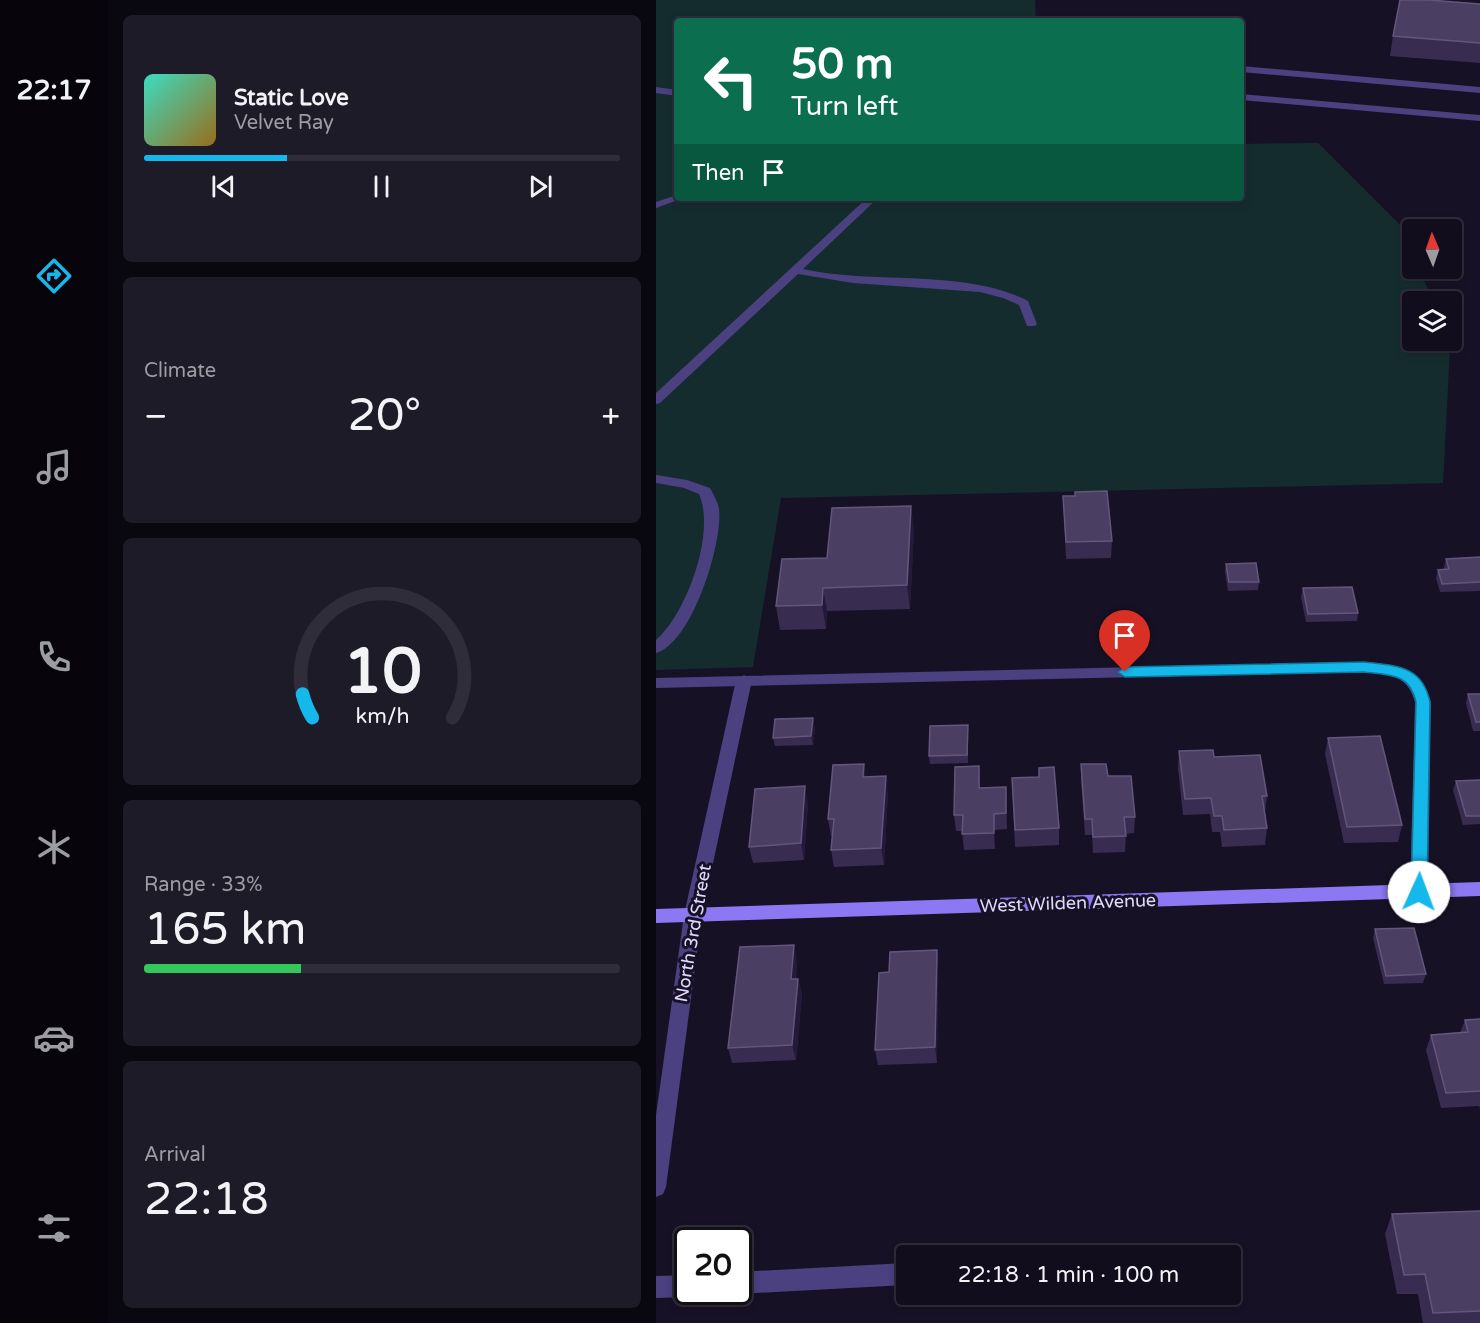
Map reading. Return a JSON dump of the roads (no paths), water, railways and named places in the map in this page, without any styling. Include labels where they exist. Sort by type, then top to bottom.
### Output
[{"type":"street","points":[[1244,69],[1481,90]]},
{"type":"street","points":[[656,90],[674,93]]},
{"type":"street","points":[[1244,97],[1481,118]]},
{"type":"street","points":[[656,205],[674,200]]},
{"type":"street","points":[[656,400],[870,201]]},
{"type":"street","points":[[795,270],[830,277],[935,284],[1007,294],[1024,303],[1031,324]]},
{"type":"street","points":[[656,479],[687,484],[705,491],[712,507],[711,530],[693,596],[682,619],[667,641],[656,648]]},
{"type":"street","points":[[656,683],[1364,667],[1395,670],[1414,679],[1421,689],[1423,702],[1419,892]]},
{"type":"street","name":"North 3rd Street","points":[[656,1187],[693,915],[744,681]]},
{"type":"street","name":"West Wilden Avenue","points":[[656,916],[1481,889]]},
{"type":"street","points":[[752,1282],[896,1275]]},
{"type":"street","points":[[656,1287],[674,1286]]}]
